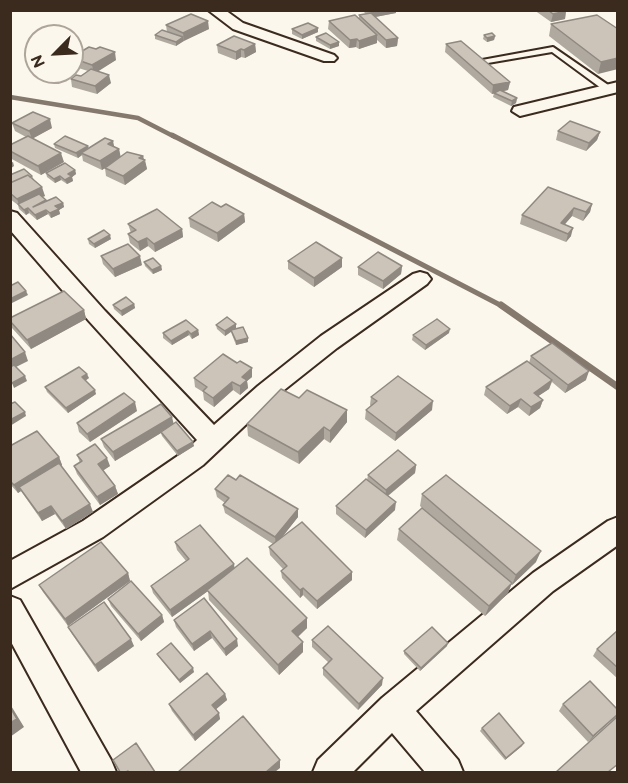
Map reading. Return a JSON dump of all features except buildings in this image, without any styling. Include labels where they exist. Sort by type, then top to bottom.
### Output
[{"type":"street","points":[[214,10],[238,26],[329,58]]},
{"type":"street","points":[[520,111],[613,88]]},
{"type":"street","points":[[10,217],[97,316],[213,441]]},
{"type":"street","points":[[10,576],[93,529],[194,458],[266,392],[329,342],[420,279]]},
{"type":"street","points":[[330,772],[393,709],[543,582],[618,529]]},
{"type":"street","points":[[10,610],[99,772]]},
{"type":"street","points":[[393,709],[446,772]]},
{"type":"lane","points":[[482,62],[553,49],[613,88]]},
{"type":"waterway","points":[[10,97],[138,118],[175,137]]},
{"type":"waterway","points":[[172,135],[503,307]]},
{"type":"waterway","points":[[503,307],[618,387]]}]
